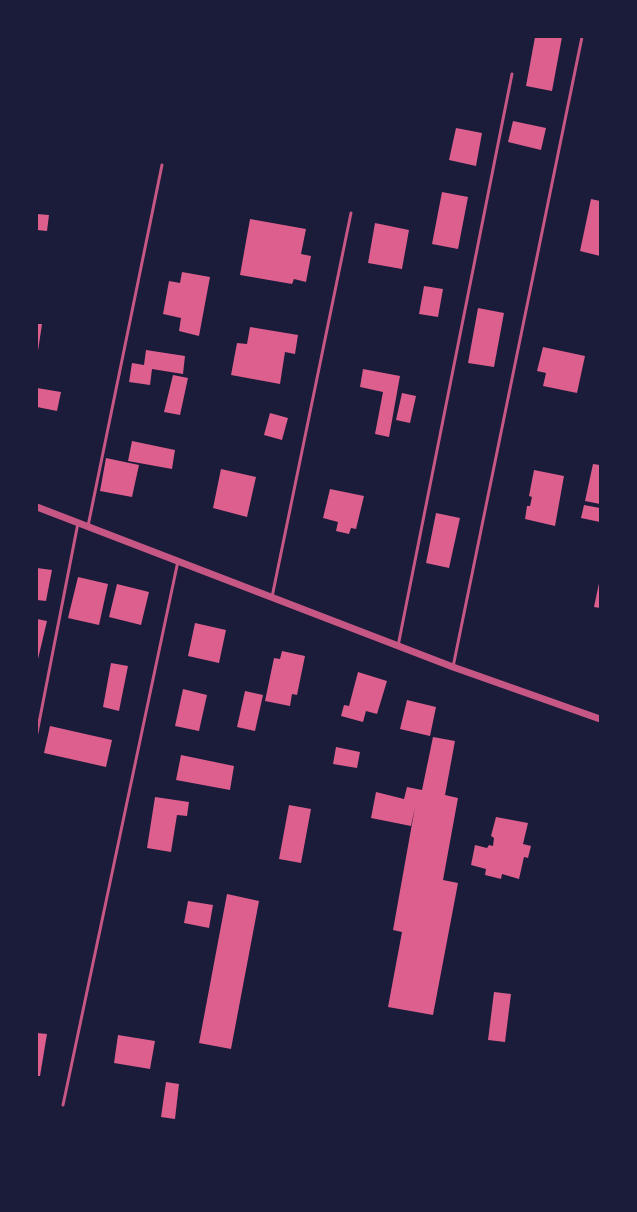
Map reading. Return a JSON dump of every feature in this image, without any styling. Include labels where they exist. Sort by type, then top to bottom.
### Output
[{"type":"street","points":[[37,508],[453,667],[600,719]]},
{"type":"lane","points":[[453,667],[582,37]]},
{"type":"lane","points":[[398,646],[512,74]]},
{"type":"lane","points":[[88,527],[162,165]]},
{"type":"lane","points":[[272,597],[351,213]]},
{"type":"lane","points":[[37,732],[78,523]]},
{"type":"lane","points":[[63,1105],[178,561]]},
{"type":"building","points":[[535,37],[562,37],[552,91],[526,86]]},
{"type":"building","points":[[513,121],[546,128],[541,150],[508,142]]},
{"type":"building","points":[[456,128],[482,133],[476,166],[449,160]]},
{"type":"building","points":[[442,192],[468,197],[458,249],[432,244]]},
{"type":"building","points":[[591,199],[600,201],[600,256],[580,251]]},
{"type":"building","points":[[37,214],[49,215],[47,231],[37,230]]},
{"type":"building","points":[[250,219],[306,229],[301,254],[311,256],[306,282],[294,279],[292,284],[240,275]]},
{"type":"building","points":[[375,223],[409,230],[402,269],[368,263]]},
{"type":"building","points":[[182,272],[210,277],[199,336],[179,331],[181,318],[163,314],[169,281],[180,283]]},
{"type":"building","points":[[424,286],[443,289],[438,317],[419,314]]},
{"type":"building","points":[[478,308],[504,313],[494,367],[468,363]]},
{"type":"building","points":[[37,324],[42,324],[38,351],[37,351]]},
{"type":"building","points":[[250,327],[298,335],[295,354],[285,352],[280,384],[231,375],[237,343],[247,344]]},
{"type":"building","points":[[543,347],[585,356],[577,393],[543,386],[546,373],[537,371]]},
{"type":"building","points":[[146,350],[185,356],[183,374],[152,369],[150,385],[129,382],[132,363],[144,365]]},
{"type":"building","points":[[363,369],[400,376],[389,437],[375,434],[383,392],[360,387]]},
{"type":"building","points":[[173,375],[188,378],[180,415],[164,412]]},
{"type":"building","points":[[37,388],[61,392],[57,411],[37,407]]},
{"type":"building","points":[[402,393],[416,396],[410,423],[396,420]]},
{"type":"building","points":[[270,413],[288,418],[282,440],[264,435]]},
{"type":"building","points":[[132,441],[175,450],[172,469],[128,461]]},
{"type":"building","points":[[106,458],[139,465],[132,497],[100,491]]},
{"type":"building","points":[[593,464],[600,465],[600,504],[585,501]]},
{"type":"building","points":[[221,469],[256,477],[247,517],[213,508]]},
{"type":"building","points":[[534,470],[564,476],[555,526],[525,519],[527,506],[530,506],[532,497],[529,496]]},
{"type":"building","points":[[330,489],[364,496],[356,529],[351,528],[349,534],[336,531],[338,522],[323,518]]},
{"type":"building","points":[[584,505],[600,508],[600,522],[581,518]]},
{"type":"building","points":[[436,513],[460,518],[449,568],[426,563]]},
{"type":"building","points":[[37,568],[52,570],[46,601],[37,600]]},
{"type":"building","points":[[78,577],[108,584],[99,625],[68,618]]},
{"type":"building","points":[[600,583],[600,608],[594,607]]},
{"type":"building","points":[[117,584],[149,592],[141,625],[109,617]]},
{"type":"building","points":[[37,619],[47,621],[38,659],[37,659]]},
{"type":"building","points":[[195,623],[226,630],[219,663],[188,656]]},
{"type":"building","points":[[282,651],[305,656],[297,695],[292,694],[290,706],[265,701],[274,658],[280,659]]},
{"type":"building","points":[[111,663],[128,666],[119,711],[103,707]]},
{"type":"building","points":[[358,672],[387,681],[377,714],[366,711],[363,722],[341,716],[344,705],[349,706]]},
{"type":"building","points":[[183,689],[207,695],[199,731],[175,726]]},
{"type":"building","points":[[245,691],[263,695],[255,731],[237,727]]},
{"type":"building","points":[[407,700],[436,707],[430,736],[400,729]]},
{"type":"building","points":[[50,726],[112,740],[106,767],[44,753]]},
{"type":"building","points":[[433,737],[455,741],[445,795],[458,798],[443,880],[458,883],[433,1015],[388,1007],[402,932],[393,930],[415,807],[411,826],[371,818],[376,792],[404,799],[407,787],[422,790]]},
{"type":"building","points":[[336,747],[360,752],[357,768],[333,764]]},
{"type":"building","points":[[181,755],[234,766],[230,790],[176,780]]},
{"type":"building","points":[[155,797],[189,802],[187,816],[177,815],[171,852],[147,848]]},
{"type":"building","points":[[289,805],[311,809],[301,863],[279,859]]},
{"type":"building","points":[[496,817],[528,823],[523,844],[531,846],[528,858],[524,857],[519,879],[502,874],[501,879],[485,875],[486,869],[471,865],[475,845],[487,848],[489,845],[493,846],[494,838],[491,836]]},
{"type":"building","points":[[227,894],[259,901],[231,1049],[199,1043]]},
{"type":"building","points":[[188,901],[213,905],[209,928],[184,923]]},
{"type":"building","points":[[494,992],[511,994],[505,1042],[488,1040]]},
{"type":"building","points":[[37,1033],[47,1034],[40,1076],[37,1076]]},
{"type":"building","points":[[118,1035],[155,1041],[150,1069],[114,1063]]},
{"type":"building","points":[[166,1082],[179,1084],[175,1119],[161,1117]]}]
